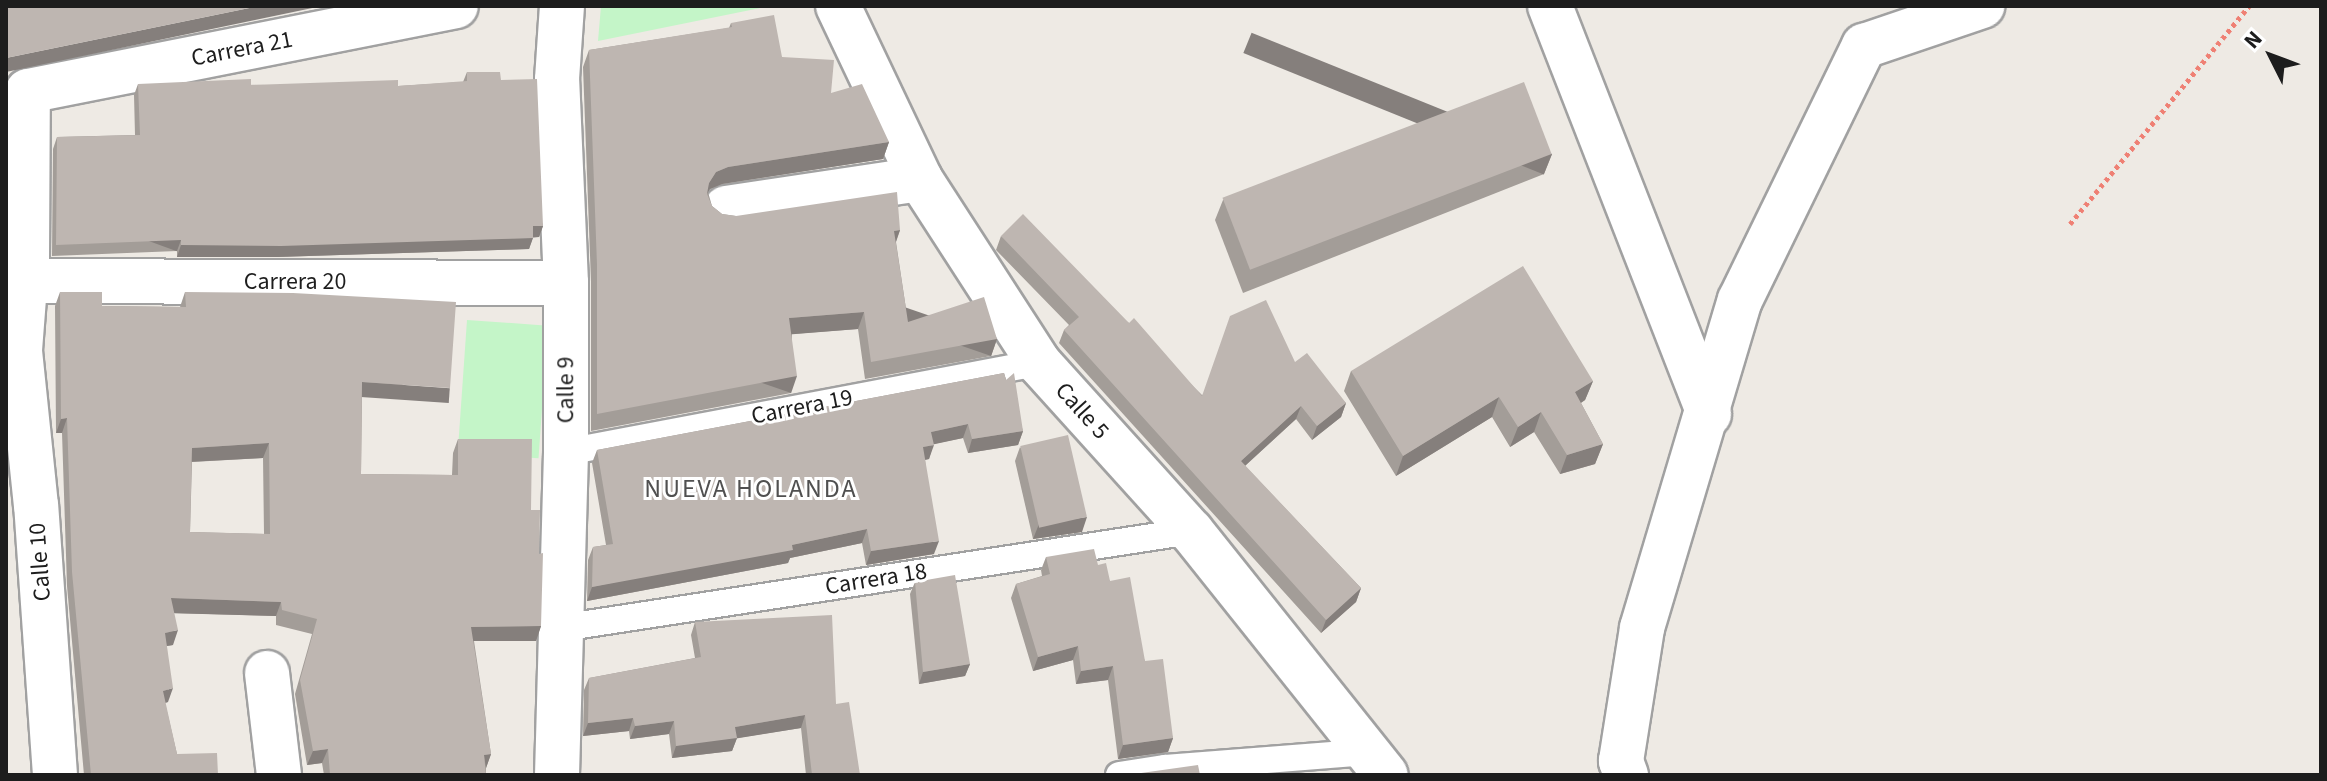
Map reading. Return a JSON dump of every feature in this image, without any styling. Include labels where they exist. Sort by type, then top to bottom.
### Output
[{"type":"street","name":"Carrera 21","points":[[28,91],[456,6]]},
{"type":"street","name":"Calle 9","points":[[557,775],[566,452],[566,283],[557,79],[562,6]]},
{"type":"street","name":"Calle 5","points":[[838,6],[920,179],[1039,363],[1191,531],[1378,763]]},
{"type":"street","points":[[1550,6],[1709,414]]},
{"type":"street","points":[[1626,775],[1621,761],[1642,628],[1709,414],[1740,300],[1864,46],[1982,6]]},
{"type":"street","name":"Calle 10","points":[[28,91],[20,350],[36,506],[55,775]]},
{"type":"street","points":[[726,208],[920,179]]},
{"type":"street","name":"Carrera 20","points":[[24,281],[566,283]]},
{"type":"street","points":[[267,673],[279,775]]},
{"type":"lane","name":"Carrera 19","points":[[566,452],[1039,363]]},
{"type":"lane","name":"Carrera 18","points":[[561,628],[1191,531]]},
{"type":"lane","points":[[1119,775],[1165,768],[1378,763]]},
{"type":"path","points":[[2070,224],[2249,6]]},
{"type":"green space","points":[[601,6],[770,6],[598,41]]},
{"type":"green space","points":[[467,320],[548,326],[539,458],[458,453]]},
{"type":"building","points":[[6,6],[259,6],[6,58]]},
{"type":"building","points":[[774,15],[782,57],[834,60],[831,93],[862,84],[889,142],[728,167],[716,172],[709,183],[707,194],[712,206],[722,214],[736,216],[897,192],[900,230],[894,231],[908,322],[984,297],[997,339],[871,362],[864,312],[789,318],[797,376],[597,414],[597,265],[589,50],[732,27],[731,23]]},
{"type":"building","points":[[467,72],[500,72],[501,80],[537,79],[543,226],[533,226],[533,238],[281,246],[181,245],[181,240],[56,245],[57,137],[140,135],[138,84],[251,79],[251,85],[398,80],[398,86],[467,81]]},
{"type":"building","points":[[1524,82],[1552,154],[1250,270],[1222,198]]},
{"type":"building","points":[[1023,214],[1129,323],[1134,318],[1202,396],[1230,316],[1266,300],[1295,362],[1307,353],[1346,403],[1317,426],[1301,406],[1241,461],[1361,588],[1326,620],[1064,330],[1079,317],[1001,236]]},
{"type":"building","points":[[1523,266],[1593,381],[1575,392],[1603,444],[1567,455],[1541,412],[1518,427],[1499,397],[1403,456],[1351,371]]},
{"type":"building","points":[[60,292],[102,292],[102,306],[186,307],[185,292],[293,293],[456,302],[450,388],[362,382],[361,474],[458,475],[458,439],[532,439],[531,510],[540,510],[539,554],[543,553],[541,626],[471,627],[491,754],[484,755],[486,775],[330,775],[328,749],[313,751],[300,680],[317,619],[282,610],[281,602],[171,598],[178,630],[165,633],[173,688],[163,691],[177,754],[217,753],[218,775],[91,775],[72,572],[67,418],[61,419]],"holes":[[[269,443],[270,534],[190,532],[192,448]]]},
{"type":"building","points":[[1004,373],[1006,380],[1014,373],[1023,431],[972,439],[968,424],[931,432],[934,445],[923,447],[939,541],[871,551],[867,529],[792,545],[793,550],[592,587],[593,547],[613,544],[597,450]]},
{"type":"building","points":[[1068,435],[1087,517],[1039,528],[1020,446]]},
{"type":"building","points":[[1094,549],[1098,565],[1106,563],[1110,581],[1130,577],[1145,661],[1163,659],[1173,738],[1123,745],[1113,666],[1081,671],[1078,646],[1038,657],[1016,584],[1050,574],[1046,557]]},
{"type":"building","points":[[955,575],[970,664],[923,672],[915,582]]},
{"type":"building","points":[[832,615],[836,704],[849,702],[860,775],[812,775],[805,715],[735,727],[737,738],[676,746],[674,721],[635,726],[633,718],[588,723],[589,678],[701,657],[695,622]]},
{"type":"building","points":[[1198,765],[1200,775],[1127,775]]},
{"type":"district","name":"NUEVA HOLANDA","points":[[751,489]]}]
